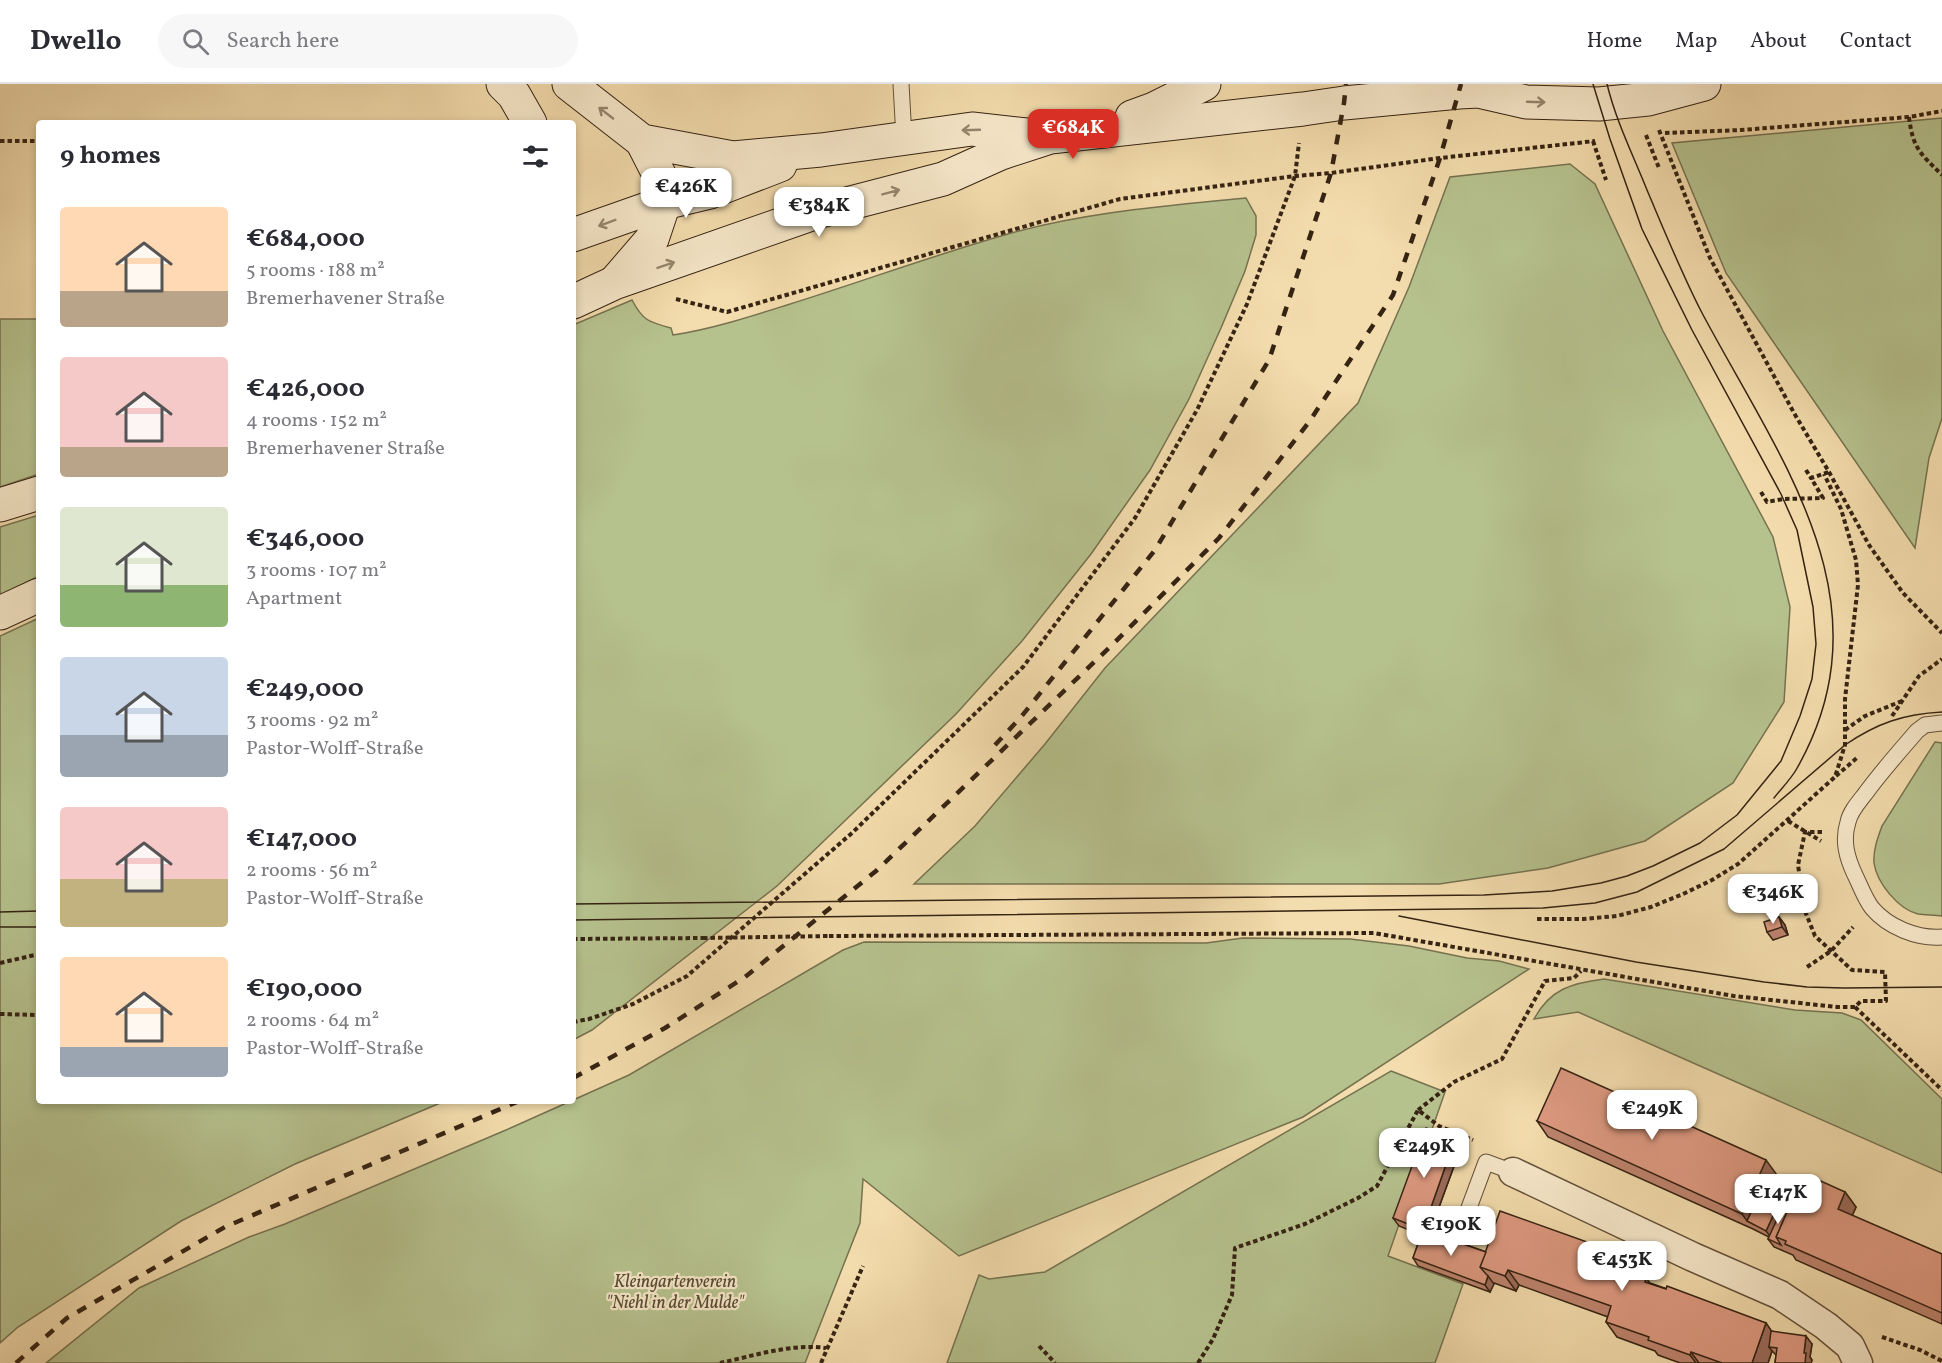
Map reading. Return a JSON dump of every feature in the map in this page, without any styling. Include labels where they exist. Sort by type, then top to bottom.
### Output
[{"type":"street","points":[[503,84],[514,95],[528,120]]},
{"type":"street","points":[[569,84],[642,141],[669,194],[652,239],[614,283]]},
{"type":"street","points":[[1092,132],[1154,109],[1204,84]]},
{"type":"street","points":[[576,301],[614,283],[820,211],[943,179],[1001,153],[1050,137],[1303,109],[1421,88],[1487,88],[1526,102],[1599,104],[1648,99],[1704,84]]},
{"type":"street","points":[[642,141],[733,158],[821,150],[972,129],[1050,137]]},
{"type":"street","points":[[576,234],[664,203],[710,192],[821,150]]},
{"type":"street","points":[[0,505],[36,494]]},
{"type":"street","points":[[0,613],[36,596]]},
{"type":"street","points":[[1513,1172],[1693,1257],[1780,1295],[1826,1326],[1854,1355]]},
{"type":"lane","points":[[901,84],[904,138]]},
{"type":"lane","points":[[1942,723],[1924,725],[1917,730],[1878,776],[1848,821],[1846,852],[1871,907],[1885,920],[1904,930],[1935,938],[1942,937]]},
{"type":"lane","points":[[1460,1232],[1486,1162],[1513,1172]]},
{"type":"path","points":[[576,1021],[633,1004],[687,976],[852,833],[1023,667],[1135,518],[1197,410],[1247,304],[1295,176],[1303,109]]},
{"type":"path","points":[[1635,137],[1660,133],[1753,129],[1908,117],[1942,111]]},
{"type":"path","points":[[1908,117],[1911,140],[1942,175]]},
{"type":"path","points":[[1660,133],[1710,258],[1794,413],[1869,545],[1903,593],[1942,633]]},
{"type":"path","points":[[1646,135],[1659,168]]},
{"type":"path","points":[[671,297],[727,312],[1120,199],[1601,140]]},
{"type":"path","points":[[0,141],[36,141]]},
{"type":"path","points":[[1593,141],[1606,180]]},
{"type":"path","points":[[1761,492],[1767,502],[1823,498],[1806,470]]},
{"type":"path","points":[[1811,478],[1829,472]]},
{"type":"path","points":[[1538,919],[1617,916],[1651,907],[1712,880],[1738,864],[1835,777],[1845,745],[1845,699],[1858,585],[1856,560],[1841,509],[1824,474]]},
{"type":"path","points":[[1889,720],[1919,676],[1942,659]]},
{"type":"path","points":[[1845,730],[1865,716],[1903,701]]},
{"type":"path","points":[[1788,821],[1821,841]]},
{"type":"path","points":[[1805,832],[1827,832]]},
{"type":"path","points":[[1805,832],[1798,865],[1805,911],[1815,936],[1852,970],[1885,972],[1886,1001],[1861,1001],[1856,1007]]},
{"type":"path","points":[[1807,967],[1831,951],[1871,907]]},
{"type":"path","points":[[576,939],[1374,933],[1734,996],[1856,1007],[1942,1090]]},
{"type":"path","points":[[0,963],[36,955]]},
{"type":"path","points":[[1198,1363],[1213,1339],[1232,1295],[1235,1248],[1305,1224],[1377,1186],[1418,1110],[1454,1082],[1502,1059],[1545,981],[1574,978],[1581,970]]},
{"type":"path","points":[[0,1014],[36,1015]]},
{"type":"path","points":[[1418,1110],[1438,1126],[1468,1138]]},
{"type":"path","points":[[820,1363],[863,1266]]},
{"type":"path","points":[[1854,1355],[1884,1337],[1942,1361]]},
{"type":"path","points":[[720,1363],[791,1349],[814,1346],[826,1348]]},
{"type":"path","points":[[1039,1346],[1055,1363]]},
{"type":"green space","points":[[1942,118],[1942,418],[1929,458],[1915,548],[1726,273],[1672,143]]},
{"type":"green space","points":[[1570,164],[1595,184],[1663,331],[1773,537],[1790,607],[1784,702],[1733,783],[1645,841],[1548,868],[1439,884],[914,884],[975,826],[1045,744],[1105,668],[1358,403],[1409,287],[1450,177]]},
{"type":"green space","points":[[1246,198],[1256,216],[1256,235],[1245,271],[1189,399],[1150,470],[1091,554],[1022,641],[956,714],[777,886],[592,1030],[576,1038],[576,324],[632,300],[643,317],[671,328],[673,335],[759,314],[1037,226],[1126,211]]},
{"type":"green space","points":[[0,319],[36,319],[36,475],[0,487]]},
{"type":"green space","points":[[36,516],[36,578],[0,596],[0,527]]},
{"type":"green space","points":[[36,619],[36,1104],[438,1104],[295,1164],[181,1221],[18,1327],[0,1343],[0,636]]},
{"type":"green space","points":[[1935,742],[1942,743],[1942,916],[1918,914],[1903,907],[1884,887],[1874,863],[1875,848],[1882,826]]},
{"type":"green space","name":"Kleingartenverein \"Niehl in der Mulde\"","points":[[1243,938],[1350,939],[1499,961],[1529,969],[1303,1117],[959,1256],[863,1179],[860,1223],[805,1363],[46,1363],[139,1288],[249,1237],[285,1224],[564,1104],[576,1104],[576,1099],[629,1075],[843,950],[864,942],[1206,943]]},
{"type":"green space","points":[[1604,979],[1795,1010],[1842,1013],[1861,1020],[1942,1099],[1942,1173],[1578,1012],[1534,1019],[1547,1001],[1563,989]]},
{"type":"green space","points":[[1391,1071],[1445,1092],[1388,1256],[1463,1284],[1435,1363],[947,1363],[979,1275],[989,1279],[1045,1272]]},
{"type":"building","points":[[1779,917],[1782,927],[1767,932],[1764,922]]},
{"type":"building","points":[[1561,1068],[1766,1160],[1742,1214],[1537,1121]]},
{"type":"building","points":[[1426,1128],[1455,1139],[1423,1230],[1393,1218]]},
{"type":"building","points":[[1767,1178],[1786,1188],[1766,1231],[1747,1221]]},
{"type":"building","points":[[1814,1178],[1845,1192],[1838,1209],[1942,1254],[1942,1313],[1785,1244],[1786,1241],[1776,1237],[1791,1202],[1802,1207]]},
{"type":"building","points":[[1784,1204],[1789,1207],[1776,1237],[1781,1245],[1768,1239]]},
{"type":"building","points":[[1500,1211],[1629,1257],[1624,1270],[1646,1278],[1645,1282],[1666,1289],[1667,1286],[1766,1323],[1752,1363],[1722,1363],[1691,1352],[1690,1355],[1606,1322],[1611,1306],[1508,1270],[1505,1276],[1480,1267]]},
{"type":"building","points":[[1423,1230],[1486,1252],[1480,1267],[1488,1276],[1485,1285],[1413,1258]]},
{"type":"building","points":[[1771,1331],[1806,1336],[1805,1363],[1775,1363],[1777,1348],[1769,1347]]},
{"type":"tram line","points":[[576,904],[1484,895],[1552,891],[1601,883],[1653,866],[1700,843],[1737,815],[1781,761],[1800,716],[1812,679],[1816,644],[1813,607],[1797,530],[1781,494],[1692,330],[1642,229],[1593,84]]},
{"type":"tram line","points":[[1607,84],[1625,138],[1666,236],[1701,311],[1790,476],[1814,532],[1829,589],[1833,648],[1823,708],[1796,770],[1774,798]]},
{"type":"tram line","points":[[576,920],[1543,908],[1595,903],[1637,892],[1724,849],[1845,745],[1868,731],[1891,721],[1942,712]]},
{"type":"tram line","points":[[0,912],[36,911]]},
{"type":"tram line","points":[[1399,916],[1636,962],[1764,982],[1807,987],[1942,987]]},
{"type":"tram line","points":[[0,927],[36,927]]},
{"type":"railway","points":[[995,745],[1021,717],[1155,550],[1269,360],[1331,173],[1346,84]]},
{"type":"railway","points":[[576,1076],[665,1028],[745,977],[876,871],[1112,645],[1219,538],[1309,422],[1393,295],[1440,158],[1461,84]]},
{"type":"railway","points":[[16,1363],[67,1318],[225,1227],[512,1104]]}]
